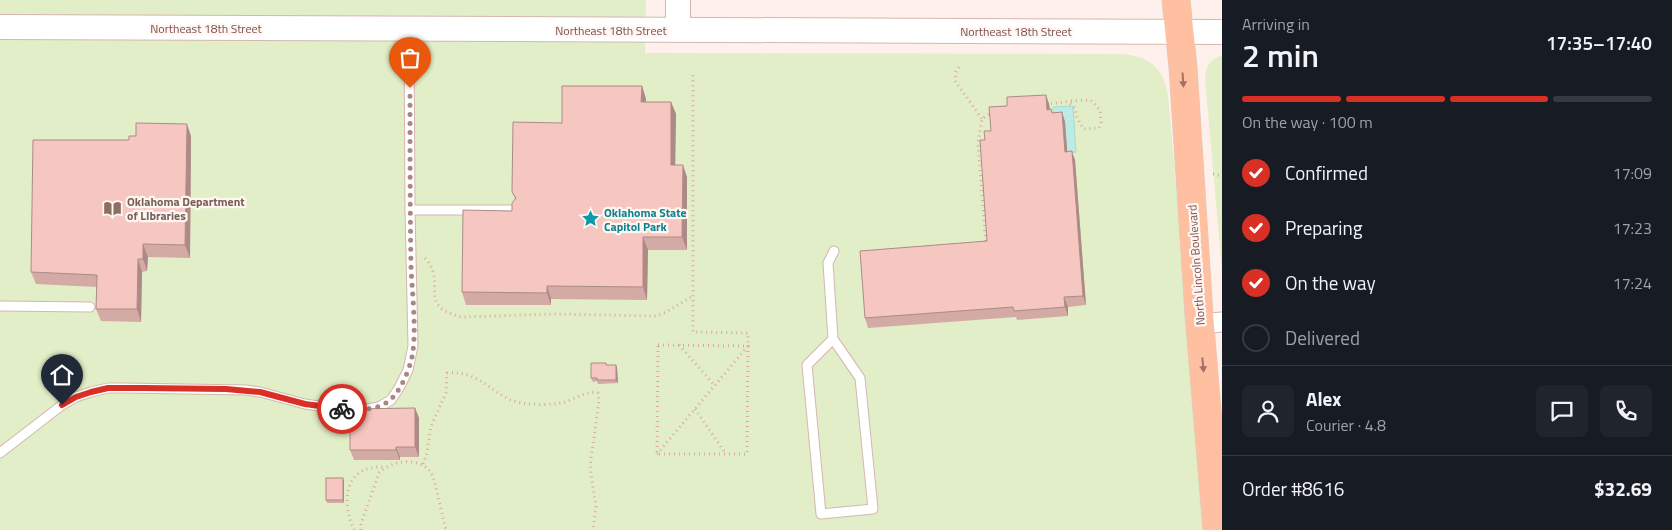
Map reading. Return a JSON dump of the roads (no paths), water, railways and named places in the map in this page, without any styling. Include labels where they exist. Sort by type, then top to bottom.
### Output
[{"type":"main road","name":"North Lincoln Boulevard","points":[[1176,0],[1211,323],[1217,530]]},
{"type":"street","points":[[678,0],[678,30]]},
{"type":"street","name":"Northeast 18th Street","points":[[0,28],[1222,32]]},
{"type":"lane","points":[[0,454],[62,405],[76,397],[108,388],[246,390],[305,404],[353,410],[379,407],[390,400],[399,388],[412,358],[409,28]]},
{"type":"lane","points":[[410,210],[514,210]]},
{"type":"lane","points":[[832,339],[807,365],[821,514],[873,509],[860,378],[832,339],[828,263],[834,251]]},
{"type":"lane","points":[[0,306],[90,307]]},
{"type":"water","points":[[1073,106],[1076,152],[1066,153],[1054,124],[1053,107]]},
{"type":"place","name":"Oklahoma Department of LIbraries","points":[[113,208]]},
{"type":"place","name":"Oklahoma State Capitol Park","points":[[590,219]]}]
